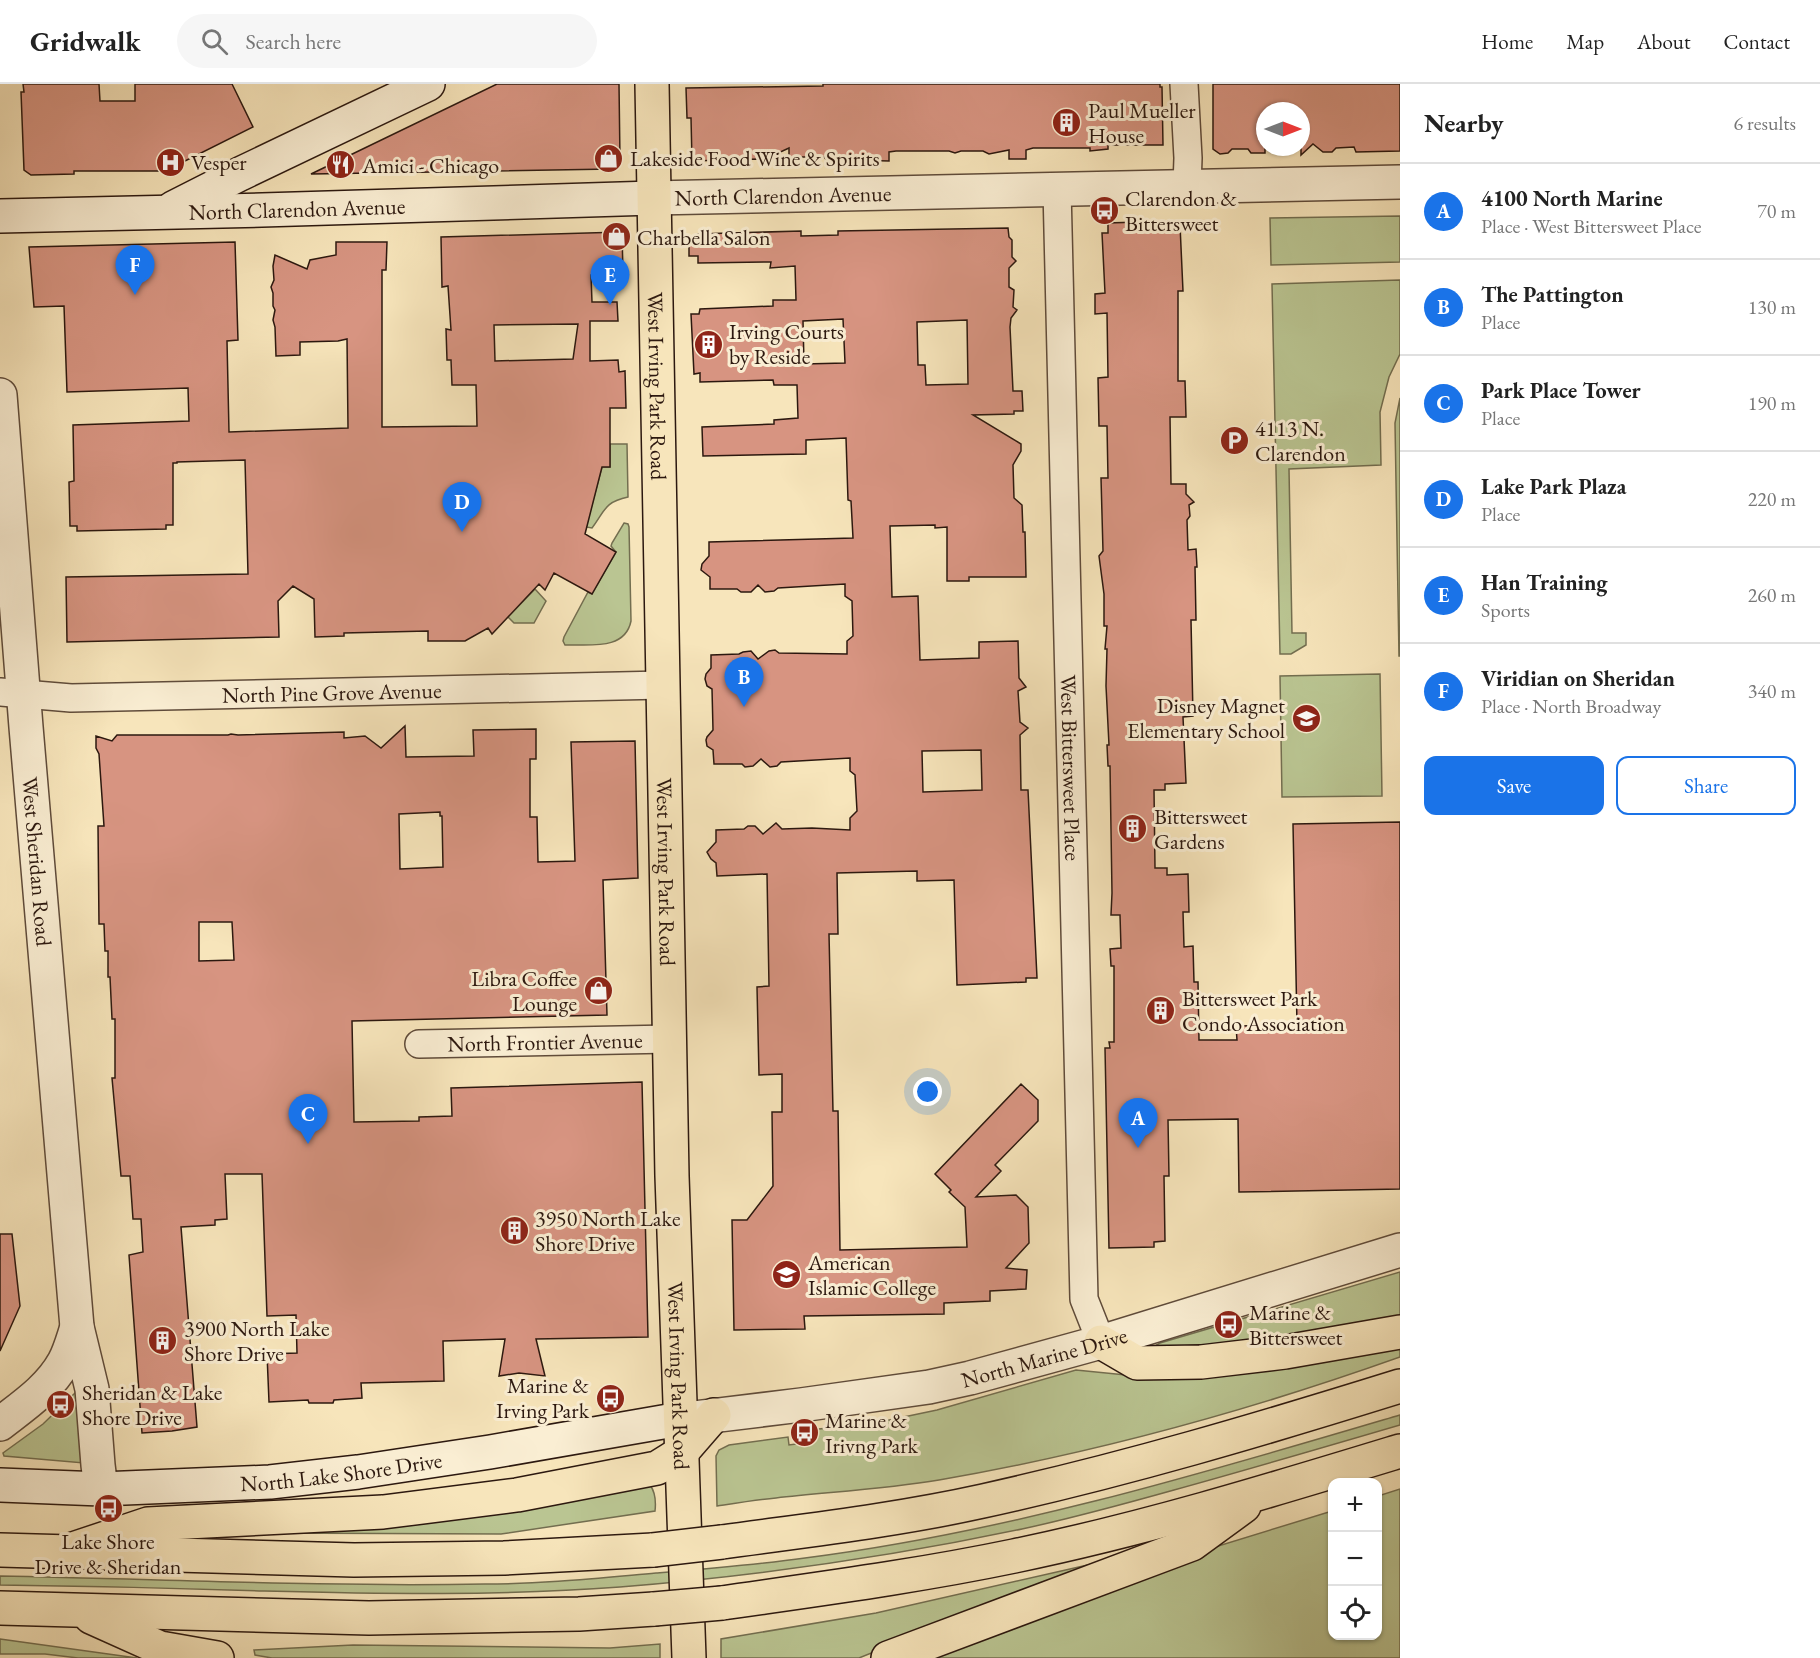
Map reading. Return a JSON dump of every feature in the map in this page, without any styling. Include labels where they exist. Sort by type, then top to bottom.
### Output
[{"type":"main road","name":"West Irving Park Road","points":[[652,84],[670,1039],[689,1658]]},
{"type":"main road","points":[[1101,1342],[1137,1363],[1201,1362],[1285,1352],[1400,1332]]},
{"type":"main road","points":[[0,1550],[354,1560],[504,1558],[653,1550],[722,1542],[981,1502],[1222,1441],[1400,1386]]},
{"type":"main road","points":[[64,1552],[148,1524],[383,1512],[517,1495],[657,1468],[681,1453],[714,1415]]},
{"type":"main road","points":[[0,1608],[369,1618],[579,1614],[722,1603],[912,1575],[1014,1556],[1173,1518],[1400,1451]]},
{"type":"main road","points":[[888,1658],[1192,1544],[1262,1493]]},
{"type":"main road","points":[[75,1610],[160,1648],[217,1658]]},
{"type":"street","points":[[166,212],[240,174],[383,94],[428,84]]},
{"type":"street","points":[[1184,84],[1188,158],[1187,186]]},
{"type":"street","name":"North Clarendon Avenue","points":[[0,216],[653,198],[1400,182]]},
{"type":"street","name":"West Bittersweet Place","points":[[1057,189],[1084,1299],[1101,1342]]},
{"type":"street","name":"West Sheridan Road","points":[[0,395],[12,693],[77,1327],[92,1389],[101,1489]]},
{"type":"street","name":"North Pine Grove Avenue","points":[[12,693],[71,698],[663,685]]},
{"type":"street","name":"North Frontier Avenue","points":[[419,1044],[670,1039]]},
{"type":"street","name":"North Marine Drive","points":[[680,1419],[929,1387],[970,1378],[1101,1342],[1400,1250]]},
{"type":"street","name":"West Sheridan Road","points":[[0,1424],[46,1387],[63,1365],[77,1327]]},
{"type":"street","name":"North Lake Shore Drive","points":[[0,1485],[101,1489],[270,1482],[358,1472],[540,1444],[680,1419]]},
{"type":"green space","points":[[1400,216],[1400,262],[1271,265],[1270,218]]},
{"type":"green space","points":[[1400,280],[1400,354],[1389,377],[1380,412],[1381,465],[1289,469],[1292,633],[1306,633],[1306,645],[1291,654],[1280,654],[1272,284]]},
{"type":"green space","points":[[1400,398],[1400,656],[1399,656],[1395,423]]},
{"type":"green space","points":[[610,444],[627,444],[628,497],[609,505],[592,528],[586,527],[602,467],[610,467]]},
{"type":"green space","points":[[624,523],[629,527],[631,621],[627,631],[614,642],[595,645],[565,645],[564,637],[588,592],[592,594],[616,552],[611,546]]},
{"type":"green space","points":[[535,589],[546,601],[534,623],[514,623],[508,617]]},
{"type":"green space","points":[[1380,674],[1382,796],[1282,797],[1280,676]]},
{"type":"green space","points":[[1400,1272],[1400,1320],[1201,1349],[1153,1347],[1160,1343]]},
{"type":"green space","points":[[1400,1344],[1400,1357],[1287,1395],[1172,1428],[1056,1457],[939,1480],[717,1506],[716,1456],[719,1450],[729,1445],[788,1437],[789,1445],[811,1442],[810,1430],[875,1423],[937,1410],[1076,1370],[1126,1375]]},
{"type":"green space","points":[[76,1392],[84,1463],[4,1456],[3,1453],[43,1424]]},
{"type":"green space","points":[[1400,1415],[1400,1425],[1079,1516],[872,1557],[772,1571],[620,1587],[442,1594],[0,1585],[0,1576],[303,1584],[506,1584],[730,1567],[881,1547],[1031,1517],[1179,1479]]},
{"type":"green space","points":[[650,1485],[655,1498],[655,1511],[501,1534],[262,1533]]},
{"type":"green space","points":[[1400,1489],[1400,1658],[919,1658],[1176,1559],[1328,1512],[1328,1640],[1382,1640],[1382,1495]]},
{"type":"green space","points":[[1092,1564],[859,1658],[721,1658],[721,1639],[876,1613]]},
{"type":"green space","points":[[0,1639],[137,1658],[0,1654]]},
{"type":"green space","points":[[660,1644],[660,1658],[272,1658],[255,1655],[254,1650],[353,1645],[610,1648]]},
{"type":"building","points":[[23,84],[99,84],[100,101],[135,101],[135,84],[232,84],[253,127],[161,171],[74,171],[74,174],[31,175],[24,170],[21,92],[24,92]]},
{"type":"building","points":[[497,84],[619,84],[620,161],[612,169],[311,174]]},
{"type":"building","points":[[823,84],[1160,84],[1162,87],[1163,145],[1108,145],[1108,149],[1090,151],[1090,148],[1033,148],[1026,150],[1026,159],[1009,159],[1009,150],[989,154],[983,151],[955,153],[896,151],[889,152],[889,161],[851,160],[840,156],[830,164],[824,157],[789,157],[789,148],[761,161],[759,159],[692,161],[691,118],[687,118],[686,88],[823,86]]},
{"type":"building","points":[[1213,84],[1400,84],[1400,151],[1356,152],[1354,147],[1336,148],[1332,152],[1323,152],[1313,144],[1310,147],[1310,102],[1256,102],[1256,153],[1251,153],[1248,149],[1232,149],[1228,153],[1220,154],[1213,149]]},
{"type":"building","points":[[1170,221],[1175,225],[1180,225],[1183,291],[1178,291],[1178,381],[1185,381],[1186,417],[1170,417],[1171,484],[1186,484],[1186,494],[1194,502],[1189,505],[1190,516],[1187,520],[1188,550],[1196,549],[1196,620],[1191,620],[1193,716],[1183,717],[1186,783],[1165,784],[1165,790],[1154,790],[1155,868],[1167,868],[1167,875],[1188,874],[1189,912],[1183,912],[1184,947],[1193,946],[1194,982],[1198,982],[1199,1040],[1237,1040],[1236,1026],[1297,1025],[1293,824],[1400,822],[1400,1189],[1239,1192],[1238,1119],[1168,1120],[1169,1176],[1164,1176],[1165,1241],[1154,1242],[1154,1247],[1109,1248],[1105,1048],[1110,1048],[1109,1042],[1114,1042],[1114,966],[1111,966],[1110,949],[1121,948],[1120,915],[1111,915],[1110,766],[1108,766],[1107,745],[1109,745],[1107,649],[1105,649],[1107,626],[1104,626],[1104,594],[1099,556],[1103,551],[1101,478],[1108,478],[1107,426],[1099,426],[1098,378],[1108,377],[1107,313],[1095,314],[1095,294],[1105,293],[1102,233],[1108,233],[1108,223]]},
{"type":"building","points":[[1008,228],[1009,237],[1012,240],[1012,257],[1016,261],[1009,268],[1009,287],[1014,290],[1013,307],[1017,310],[1011,318],[1010,327],[1013,391],[1022,391],[1023,411],[1014,411],[1014,414],[973,415],[1021,444],[1021,451],[1013,465],[1014,498],[1022,505],[1026,577],[969,577],[969,581],[947,581],[947,527],[890,526],[892,597],[918,596],[920,660],[979,658],[979,642],[1018,641],[1019,678],[1026,687],[1018,691],[1020,722],[1028,728],[1020,735],[1021,790],[1028,790],[1037,978],[1026,978],[1026,982],[957,985],[954,880],[917,881],[917,871],[837,873],[838,934],[829,934],[833,1111],[838,1111],[840,1250],[967,1247],[965,1207],[935,1174],[1021,1084],[1038,1100],[1038,1121],[995,1165],[1001,1171],[976,1197],[1016,1195],[1028,1207],[1029,1243],[1006,1268],[1027,1270],[1026,1289],[990,1291],[990,1301],[944,1303],[944,1314],[804,1316],[805,1329],[734,1330],[732,1220],[747,1220],[773,1186],[772,1112],[782,1112],[782,1074],[759,1075],[757,987],[769,986],[767,874],[717,876],[716,863],[707,852],[716,842],[716,830],[744,829],[748,826],[755,826],[763,834],[776,823],[782,829],[850,830],[850,818],[857,811],[855,775],[850,771],[850,758],[781,762],[777,766],[770,767],[761,759],[753,766],[745,767],[742,764],[714,764],[713,750],[707,746],[706,740],[713,730],[712,689],[707,686],[705,679],[711,668],[711,655],[751,651],[758,659],[769,651],[775,650],[779,653],[847,654],[847,641],[853,636],[852,601],[845,596],[845,584],[778,588],[765,592],[758,585],[751,592],[741,592],[737,589],[710,589],[710,577],[701,570],[702,564],[709,556],[709,542],[853,538],[851,501],[848,500],[846,438],[806,440],[806,454],[703,456],[702,427],[774,424],[774,420],[798,418],[797,385],[774,385],[773,380],[700,382],[700,373],[694,374],[691,314],[699,314],[700,309],[773,306],[773,300],[796,300],[795,266],[770,268],[771,262],[698,263],[698,256],[689,256],[689,240],[697,240],[697,234],[801,231],[801,236],[838,235],[838,231]],"holes":[[[843,319],[845,363],[804,364],[803,321]],[[967,320],[968,384],[926,385],[925,365],[918,365],[917,322]],[[981,750],[982,790],[923,792],[922,751]]]},
{"type":"building","points":[[622,232],[623,274],[591,275],[592,302],[617,302],[618,321],[590,321],[590,361],[618,360],[619,372],[625,371],[626,408],[610,408],[610,467],[602,467],[585,534],[616,552],[592,594],[554,573],[545,590],[539,584],[492,634],[488,628],[465,641],[428,641],[428,631],[344,633],[344,636],[315,637],[314,599],[293,586],[278,601],[279,637],[67,642],[66,577],[248,574],[245,460],[173,463],[173,525],[166,525],[166,529],[77,531],[77,526],[70,526],[69,482],[74,481],[73,425],[189,421],[188,388],[67,392],[64,306],[34,307],[29,247],[235,242],[238,340],[227,341],[229,432],[348,428],[347,339],[300,342],[300,355],[276,356],[273,320],[275,310],[271,287],[274,280],[275,255],[307,269],[310,260],[336,255],[336,242],[387,242],[386,270],[382,270],[382,427],[477,426],[476,385],[452,385],[451,360],[447,360],[446,329],[451,330],[448,286],[442,287],[441,237]],"holes":[[[578,324],[573,359],[495,361],[494,325]]]},
{"type":"building","points":[[405,726],[406,757],[474,756],[473,730],[536,729],[536,759],[530,759],[530,817],[537,817],[538,862],[575,861],[571,742],[635,741],[638,878],[603,880],[607,1015],[352,1021],[354,1122],[419,1121],[419,1117],[452,1116],[451,1088],[642,1082],[648,1337],[536,1339],[545,1376],[519,1373],[499,1376],[505,1339],[443,1341],[444,1381],[361,1383],[362,1398],[334,1400],[333,1403],[309,1403],[308,1400],[269,1402],[267,1354],[297,1353],[296,1315],[267,1316],[262,1174],[225,1174],[227,1219],[215,1220],[215,1225],[181,1227],[197,1427],[142,1433],[129,1255],[143,1252],[141,1219],[133,1219],[130,1176],[121,1176],[112,1078],[115,1078],[115,1019],[112,1019],[104,924],[99,924],[98,826],[104,826],[96,736],[112,741],[117,735],[344,732],[344,738],[365,736],[381,748]],"holes":[[[440,812],[443,867],[400,869],[399,814]],[[199,922],[232,922],[234,960],[199,961]]]},
{"type":"building","points":[[0,1234],[12,1234],[20,1306],[0,1351]]},
{"type":"place","name":"Paul Mueller House","points":[[1067,123]]},
{"type":"place","name":"Lakeside Food Wine & Spirits","points":[[609,158]]},
{"type":"place","name":"Vesper","points":[[170,162]]},
{"type":"place","name":"Amici - Chicago","points":[[341,165]]},
{"type":"place","name":"Clarendon & Bittersweet","points":[[1104,211]]},
{"type":"place","name":"Charbella Salon","points":[[616,237]]},
{"type":"place","name":"Viridian on Sheridan","points":[[135,295]]},
{"type":"place","name":"Han Training","points":[[610,305]]},
{"type":"place","name":"Irving Courts by Reside","points":[[708,344]]},
{"type":"place","name":"4113 N. Clarendon","points":[[1234,441]]},
{"type":"place","name":"Lake Park Plaza","points":[[462,532]]},
{"type":"place","name":"The Pattington","points":[[744,707]]},
{"type":"place","name":"Disney Magnet Elementary School","points":[[1306,718]]},
{"type":"place","name":"Bittersweet Gardens","points":[[1133,829]]},
{"type":"place","name":"Libra Coffee Lounge","points":[[598,991]]},
{"type":"place","name":"Bittersweet Park Condo Association","points":[[1161,1011]]},
{"type":"place","name":"Park Place Tower","points":[[308,1144]]},
{"type":"place","name":"4100 North Marine","points":[[1138,1148]]},
{"type":"place","name":"3950 North Lake Shore Drive","points":[[514,1231]]},
{"type":"place","name":"American Islamic College","points":[[787,1275]]},
{"type":"place","name":"Marine & Bittersweet","points":[[1228,1325]]},
{"type":"place","name":"3900 North Lake Shore Drive","points":[[163,1341]]},
{"type":"place","name":"Marine & Irving Park","points":[[610,1398]]},
{"type":"place","name":"Sheridan & Lake Shore Drive","points":[[61,1405]]},
{"type":"place","name":"Marine & Irivng Park","points":[[804,1433]]},
{"type":"place","name":"Lake Shore Drive & Sheridan","points":[[108,1509]]}]
